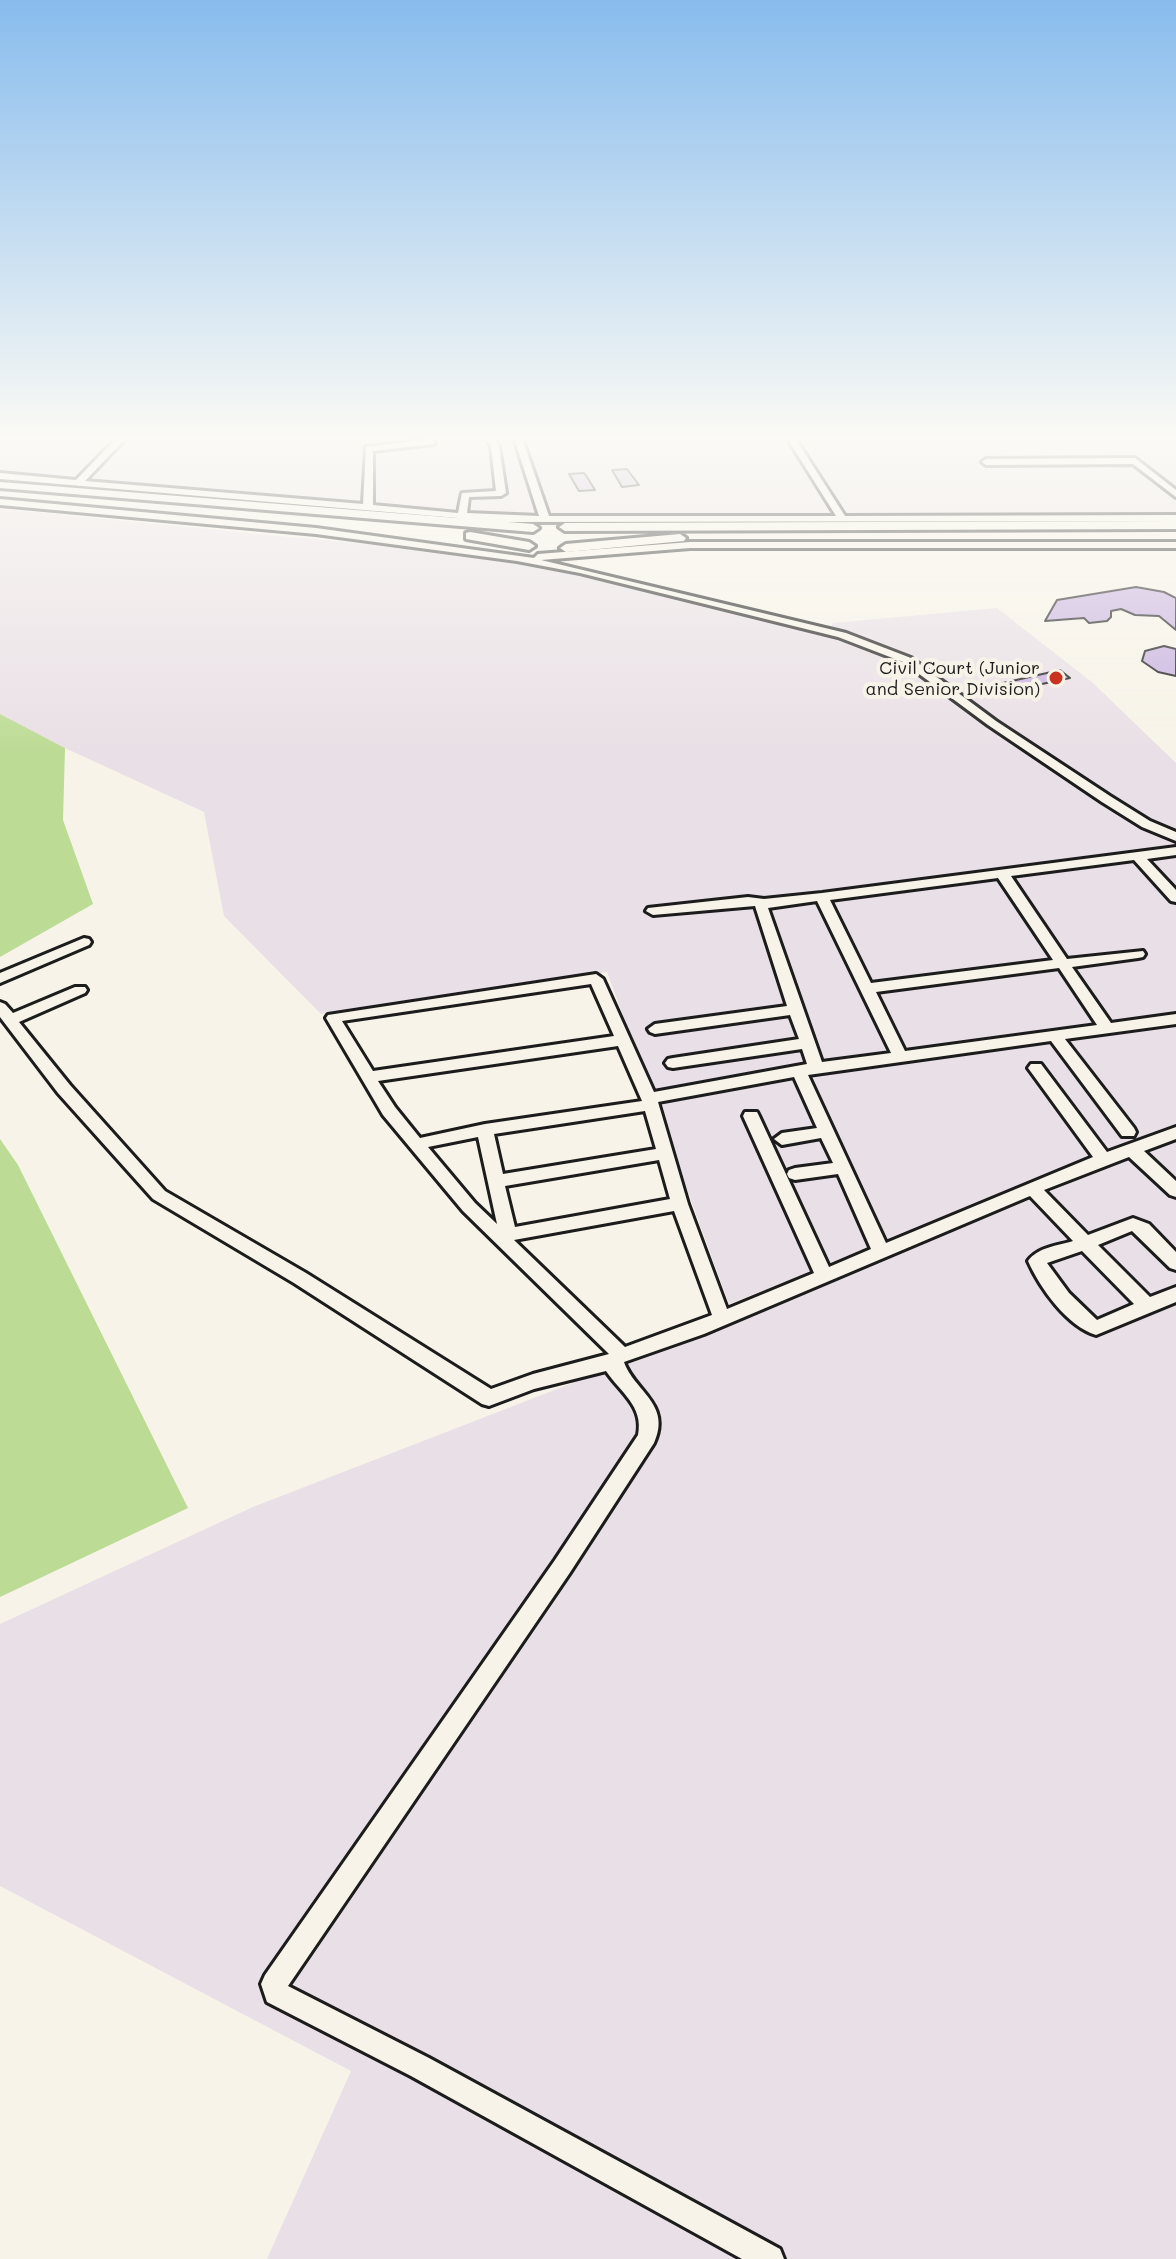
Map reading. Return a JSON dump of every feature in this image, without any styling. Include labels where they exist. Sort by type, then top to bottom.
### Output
[{"type":"main road","points":[[513,543],[551,550],[615,543]]},
{"type":"main road","points":[[566,548],[576,543]]},
{"type":"street","points":[[413,543],[580,570],[842,635],[898,655],[1106,799],[1146,824],[1176,837]]},
{"type":"street","points":[[459,543],[548,556]]},
{"type":"street","points":[[522,560],[690,545],[1176,545]]},
{"type":"street","points":[[580,570],[575,565],[576,557],[598,552]]},
{"type":"street","points":[[653,911],[822,897],[1176,851]]},
{"type":"street","points":[[1137,856],[1176,898]]},
{"type":"street","points":[[1003,875],[1107,1029]]},
{"type":"street","points":[[822,897],[900,1056]]},
{"type":"street","points":[[764,903],[761,910],[808,1043],[808,1069],[825,1132],[881,1252]]},
{"type":"street","points":[[0,978],[84,942]]},
{"type":"street","points":[[867,988],[1138,954]]},
{"type":"street","points":[[618,1358],[504,1237],[469,1207],[389,1111],[333,1018],[596,979],[650,1101],[680,1204],[722,1319]]},
{"type":"street","points":[[80,990],[5,1013],[64,1089],[159,1195],[313,1286],[489,1398],[618,1358],[722,1319],[1104,1160],[1130,1141],[1176,1133]]},
{"type":"street","points":[[655,1029],[797,1009]]},
{"type":"street","points":[[417,1144],[808,1069],[1176,1019]]},
{"type":"street","points":[[1055,1036],[1130,1141],[1176,1191]]},
{"type":"street","points":[[367,1077],[622,1040]]},
{"type":"street","points":[[673,1063],[808,1043]]},
{"type":"street","points":[[1036,1068],[1104,1160]]},
{"type":"street","points":[[751,1116],[824,1276]]},
{"type":"street","points":[[485,1130],[504,1237]]},
{"type":"street","points":[[782,1139],[825,1132]]},
{"type":"street","points":[[496,1181],[665,1153]]},
{"type":"street","points":[[795,1174],[841,1168]]},
{"type":"street","points":[[1034,1190],[1146,1305]]},
{"type":"street","points":[[504,1237],[680,1204]]},
{"type":"street","points":[[1176,1263],[1143,1229],[1133,1224],[1037,1261],[1043,1275],[1086,1322],[1096,1328],[1176,1294]]},
{"type":"street","points":[[618,1358],[615,1369],[648,1410],[650,1427],[647,1437],[562,1567],[274,1988],[276,1993],[420,2067],[770,2259]]},
{"type":"shaded area","points":[[0,543],[358,543],[458,553],[578,575],[827,636],[833,623],[997,608],[1093,683],[1176,763],[1176,1128],[729,1304],[607,972],[321,1014],[224,916],[204,812],[65,748],[0,714]]},
{"type":"shaded area","points":[[1176,1140],[1176,2259],[267,2259],[351,2071],[0,1886],[0,1624],[253,1507],[735,1320]]},
{"type":"green space","points":[[0,714],[65,748],[63,820],[93,904],[0,957]]},
{"type":"green space","points":[[0,1139],[18,1165],[188,1508],[0,1597]]},
{"type":"building","points":[[1136,587],[1164,592],[1176,598],[1176,630],[1159,616],[1135,615],[1121,609],[1111,611],[1107,621],[1089,623],[1084,618],[1045,621],[1057,600]]},
{"type":"building","points":[[1164,646],[1176,649],[1176,676],[1158,672],[1142,661],[1145,651]]},
{"type":"building","points":[[1060,670],[1070,678],[1000,693],[990,686]]},
{"type":"place","name":"Civil Court (Junior and Senior Division)","points":[[1056,678]]}]
